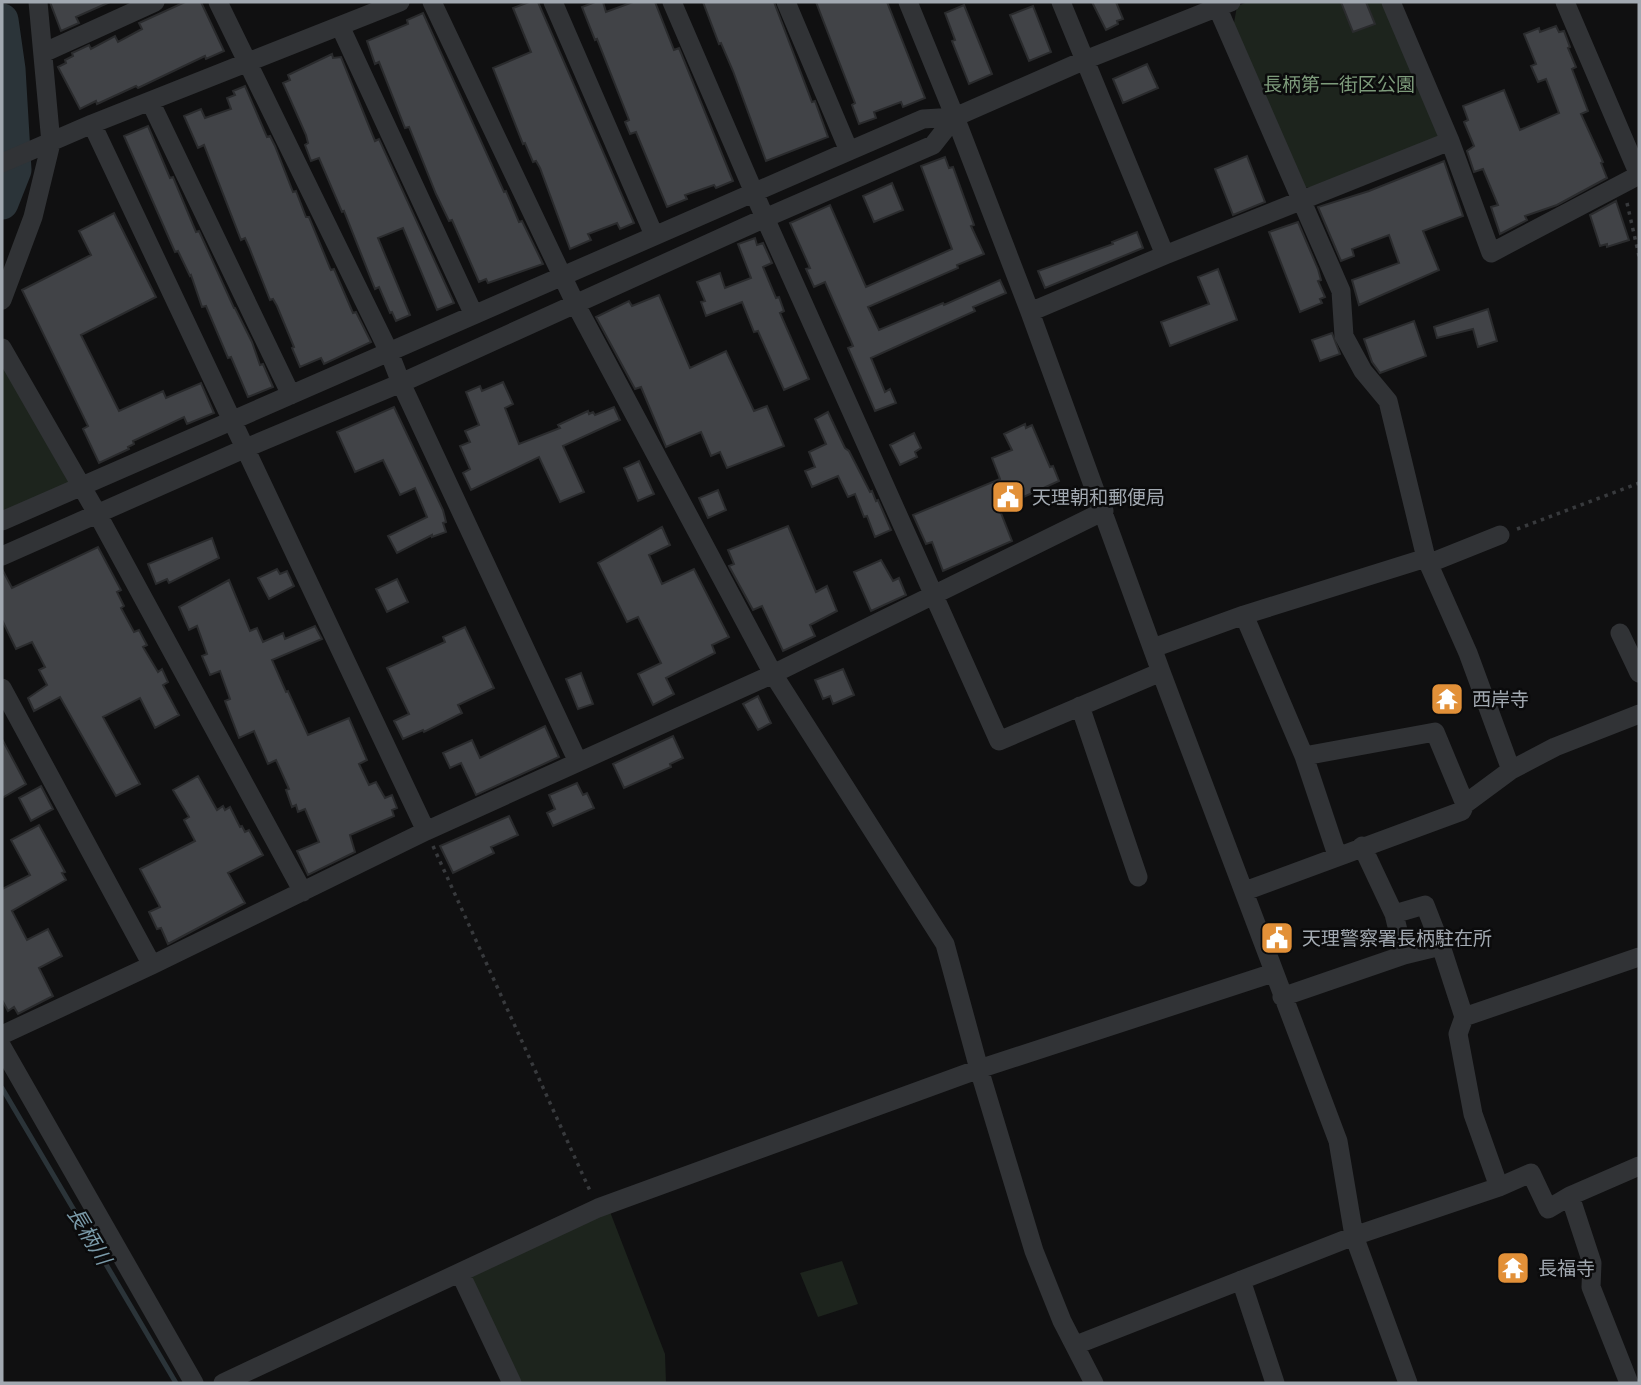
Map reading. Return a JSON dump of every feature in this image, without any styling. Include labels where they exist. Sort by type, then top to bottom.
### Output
[{"type":"street","points":[[2,300],[33,217],[45,145],[43,53],[38,2]]},
{"type":"street","points":[[43,53],[155,2]]},
{"type":"street","points":[[218,2],[389,352],[578,762]]},
{"type":"street","points":[[2,163],[92,124],[400,2]]},
{"type":"street","points":[[432,2],[576,305],[773,674],[945,944],[979,1069],[1034,1251],[1062,1321],[1094,1383]]},
{"type":"street","points":[[553,2],[654,235]]},
{"type":"street","points":[[672,2],[932,596],[999,741],[1161,672]]},
{"type":"street","points":[[786,2],[849,151]]},
{"type":"street","points":[[908,2],[1030,312],[1161,672],[1338,1141],[1354,1237],[1408,1383]]},
{"type":"street","points":[[1061,2],[1165,255]]},
{"type":"street","points":[[1391,2],[1450,141],[1491,253],[1634,178],[1564,2]]},
{"type":"street","points":[[2,521],[753,191],[923,119],[955,117],[1221,4],[1301,201],[1341,291],[1344,336],[1363,371],[1388,401],[1428,561],[1468,653],[1511,770]]},
{"type":"street","points":[[340,26],[474,315]]},
{"type":"street","points":[[150,101],[291,395]]},
{"type":"street","points":[[2,556],[401,383],[933,145],[955,117]]},
{"type":"street","points":[[92,124],[426,831]]},
{"type":"street","points":[[1030,312],[1450,141]]},
{"type":"street","points":[[2,348],[82,486],[303,892]]},
{"type":"street","points":[[2,1035],[426,831],[773,674],[1104,511]]},
{"type":"street","points":[[1153,648],[1244,615],[1428,561],[1500,535]]},
{"type":"street","points":[[1244,615],[1304,756],[1338,855]]},
{"type":"street","points":[[1620,633],[1639,673]]},
{"type":"street","points":[[2,688],[152,965]]},
{"type":"street","points":[[1080,706],[1138,877]]},
{"type":"street","points":[[1245,891],[1462,811],[1465,804],[1511,770],[1555,747],[1639,714]]},
{"type":"street","points":[[1304,756],[1435,732],[1465,804]]},
{"type":"street","points":[[1362,846],[1394,914],[1404,955]]},
{"type":"street","points":[[1394,914],[1425,905],[1441,946],[1464,1017],[1458,1034],[1473,1114],[1499,1187]]},
{"type":"street","points":[[1282,997],[1404,955],[1441,946]]},
{"type":"street","points":[[1464,1017],[1639,957]]},
{"type":"street","points":[[223,1383],[598,1208],[979,1069],[1273,972]]},
{"type":"street","points":[[2,1047],[194,1383]]},
{"type":"street","points":[[1076,1345],[1354,1237],[1499,1187],[1531,1173],[1548,1209],[1570,1196],[1639,1166]]},
{"type":"street","points":[[1570,1196],[1592,1264],[1591,1287],[1629,1383]]},
{"type":"street","points":[[460,1273],[512,1383]]},
{"type":"street","points":[[1241,1280],[1275,1383]]},
{"type":"path","points":[[1634,178],[1639,256]]},
{"type":"path","points":[[1500,535],[1639,483]]},
{"type":"path","points":[[426,831],[598,1208]]},
{"type":"green space","name":"長柄第一街区公園","points":[[1248,2],[1390,2],[1443,129],[1436,138],[1316,188],[1299,187],[1232,34],[1237,6]]},
{"type":"green space","points":[[2,359],[69,483],[2,512]]},
{"type":"green space","points":[[607,1204],[665,1354],[666,1383],[513,1383],[460,1273]]},
{"type":"green space","points":[[842,1261],[858,1304],[818,1317],[800,1273]]},
{"type":"building","points":[[50,2],[110,2],[76,17],[79,23],[61,31]]},
{"type":"building","points":[[185,2],[201,2],[224,51],[206,59],[205,56],[138,88],[136,86],[80,109],[58,67],[73,56],[72,53],[89,45],[91,49],[115,36],[118,42],[142,29],[139,23]]},
{"type":"building","points":[[529,2],[538,2],[634,223],[620,229],[617,223],[588,234],[591,240],[570,249],[540,168],[536,161],[533,162],[525,143],[523,144],[493,68],[531,52],[513,8]]},
{"type":"building","points":[[603,2],[606,12],[633,2],[655,2],[674,50],[679,48],[733,181],[685,195],[687,199],[667,207],[636,132],[630,134],[625,122],[629,120],[582,7]]},
{"type":"building","points":[[703,2],[774,2],[828,137],[766,161],[733,71]]},
{"type":"building","points":[[816,2],[887,2],[925,98],[903,107],[901,102],[874,112],[876,118],[859,124],[852,105],[855,103]]},
{"type":"building","points":[[1092,2],[1116,2],[1123,19],[1106,30]]},
{"type":"building","points":[[1341,2],[1366,2],[1375,24],[1353,32]]},
{"type":"building","points":[[964,5],[992,74],[969,84],[952,41],[955,40],[945,13]]},
{"type":"building","points":[[1033,6],[1051,52],[1029,61],[1010,15]]},
{"type":"building","points":[[423,13],[504,192],[506,191],[519,222],[522,221],[543,264],[488,283],[486,279],[479,282],[452,220],[449,221],[436,194],[409,127],[405,128],[379,62],[375,64],[367,41],[408,24],[407,20]]},
{"type":"building","points":[[1556,26],[1559,32],[1564,31],[1570,47],[1568,48],[1576,67],[1572,69],[1588,111],[1581,114],[1603,162],[1601,163],[1607,178],[1557,205],[1525,216],[1527,220],[1500,234],[1491,207],[1498,205],[1483,169],[1474,172],[1467,151],[1474,146],[1464,122],[1468,120],[1463,106],[1504,90],[1520,130],[1559,113],[1546,79],[1538,82],[1531,66],[1536,64],[1524,34],[1539,28],[1540,32]]},
{"type":"building","points":[[332,54],[333,58],[341,57],[375,141],[379,139],[454,303],[437,310],[403,228],[378,238],[410,315],[396,321],[379,287],[375,289],[344,211],[342,212],[319,158],[311,161],[305,145],[308,143],[306,135],[283,83],[290,80],[288,75]]},
{"type":"building","points":[[1147,64],[1158,88],[1123,103],[1113,79]]},
{"type":"building","points":[[245,86],[267,137],[270,136],[275,146],[293,192],[296,191],[306,217],[309,217],[330,268],[334,269],[353,313],[356,312],[371,342],[324,364],[321,358],[300,367],[277,306],[273,299],[270,300],[245,238],[241,240],[204,145],[198,148],[184,116],[201,109],[205,118],[231,109],[227,98],[235,95],[233,91]]},
{"type":"building","points":[[148,126],[170,178],[173,177],[196,232],[199,231],[252,342],[260,365],[263,364],[273,387],[248,397],[206,306],[202,307],[191,275],[178,251],[175,252],[124,136]]},
{"type":"building","points":[[1247,156],[1265,202],[1233,215],[1215,169]]},
{"type":"building","points":[[945,157],[949,168],[953,167],[974,225],[971,226],[984,254],[868,307],[879,330],[1000,280],[1006,293],[973,307],[975,311],[871,358],[885,392],[890,389],[896,403],[875,411],[848,348],[853,346],[825,282],[814,287],[806,269],[810,268],[790,223],[830,205],[866,287],[952,249],[921,166]]},
{"type":"building","points":[[1444,161],[1463,216],[1423,231],[1439,270],[1359,305],[1352,280],[1399,263],[1389,235],[1352,249],[1354,256],[1341,261],[1318,207],[1369,191]]},
{"type":"building","points":[[892,183],[903,210],[874,222],[863,196]]},
{"type":"building","points":[[1616,201],[1629,240],[1607,247],[1607,244],[1600,246],[1590,215]]},
{"type":"building","points":[[114,213],[156,297],[81,335],[119,411],[163,391],[166,398],[201,383],[214,413],[187,424],[184,417],[133,441],[134,444],[128,447],[129,449],[99,463],[83,429],[88,426],[22,290],[91,255],[79,231]]},
{"type":"building","points":[[1298,222],[1318,269],[1321,280],[1318,281],[1325,297],[1320,299],[1322,303],[1300,312],[1269,232]]},
{"type":"building","points":[[1137,232],[1143,248],[1045,288],[1038,271],[1113,244],[1112,242]]},
{"type":"building","points":[[755,238],[757,245],[763,243],[772,263],[763,267],[776,298],[779,297],[784,311],[780,313],[809,379],[784,390],[742,302],[706,316],[701,302],[705,301],[697,282],[720,273],[725,288],[751,278],[738,244]]},
{"type":"building","points":[[1218,269],[1237,320],[1170,346],[1161,322],[1209,304],[1198,277]]},
{"type":"building","points":[[659,295],[690,368],[726,351],[754,411],[767,406],[784,446],[727,468],[720,452],[711,456],[701,432],[666,447],[641,387],[635,389],[596,317],[629,301],[632,306]]},
{"type":"building","points":[[1488,309],[1497,341],[1478,347],[1473,329],[1437,338],[1434,327]]},
{"type":"building","points":[[1414,321],[1426,356],[1380,373],[1372,362],[1364,339]]},
{"type":"building","points":[[1332,333],[1340,354],[1320,361],[1312,340]]},
{"type":"building","points":[[503,382],[513,404],[505,408],[519,444],[560,428],[558,425],[588,411],[589,414],[593,412],[595,415],[614,407],[620,420],[563,446],[584,492],[560,502],[539,457],[471,490],[463,473],[470,469],[460,446],[470,442],[465,431],[479,425],[466,392],[480,386],[482,391]]},
{"type":"building","points":[[394,407],[443,510],[446,522],[443,523],[446,532],[432,535],[397,553],[388,536],[427,517],[415,488],[400,495],[383,460],[355,472],[337,432]]},
{"type":"building","points":[[828,412],[870,492],[872,491],[876,501],[878,500],[891,530],[875,537],[855,494],[848,497],[838,476],[812,487],[805,471],[815,467],[809,452],[826,444],[815,419]]},
{"type":"building","points":[[1025,424],[1026,428],[1032,425],[1059,481],[999,508],[1012,541],[943,571],[932,542],[926,544],[913,515],[1000,479],[992,458],[1012,450],[1004,434]]},
{"type":"building","points":[[914,433],[921,448],[915,452],[917,457],[900,465],[890,445]]},
{"type":"building","points":[[639,461],[654,494],[638,501],[624,468]]},
{"type":"building","points":[[718,490],[726,510],[708,518],[699,498]]},
{"type":"building","points":[[788,526],[816,592],[827,586],[837,611],[810,625],[815,636],[783,651],[762,606],[753,610],[730,568],[729,566],[734,564],[728,550]]},
{"type":"building","points":[[662,527],[670,545],[649,555],[662,584],[694,569],[729,637],[712,645],[715,653],[666,678],[674,694],[653,705],[638,674],[661,663],[638,617],[627,622],[598,563]]},
{"type":"building","points":[[212,538],[219,558],[169,583],[167,579],[156,584],[148,564]]},
{"type":"building","points":[[98,547],[121,590],[117,592],[124,606],[121,608],[134,632],[139,630],[147,645],[143,647],[158,672],[162,669],[168,682],[163,685],[179,715],[155,728],[140,698],[103,717],[140,784],[116,796],[60,697],[34,711],[28,698],[47,685],[39,670],[45,667],[32,642],[16,649],[2,620],[2,569],[12,588]]},
{"type":"building","points":[[881,560],[893,581],[899,578],[906,595],[871,611],[854,572]]},
{"type":"building","points":[[277,569],[280,574],[287,571],[294,586],[269,599],[258,578]]},
{"type":"building","points":[[397,579],[408,602],[387,612],[376,589]]},
{"type":"building","points":[[229,580],[250,631],[257,628],[263,642],[283,633],[285,639],[315,626],[322,639],[272,660],[286,692],[288,691],[308,735],[349,718],[367,760],[359,764],[369,785],[376,782],[385,798],[392,795],[397,808],[392,810],[394,816],[350,835],[355,852],[308,875],[297,851],[319,842],[305,809],[298,812],[296,805],[292,807],[286,790],[289,789],[276,760],[268,764],[254,731],[239,738],[225,701],[230,699],[220,671],[210,675],[202,656],[207,654],[197,626],[189,630],[179,607]]},
{"type":"building","points":[[465,627],[494,688],[458,705],[462,713],[403,739],[394,721],[409,714],[387,668],[445,642],[443,637]]},
{"type":"building","points":[[843,669],[854,695],[833,704],[830,696],[823,699],[815,680]]},
{"type":"building","points":[[581,673],[593,704],[578,709],[566,679]]},
{"type":"building","points":[[758,696],[771,723],[758,730],[743,704]]},
{"type":"building","points":[[545,726],[559,757],[476,795],[461,763],[450,768],[443,753],[472,740],[480,758]]},
{"type":"building","points":[[673,736],[683,758],[670,764],[671,767],[624,788],[613,764]]},
{"type":"building","points":[[2,739],[26,784],[2,798]]},
{"type":"building","points":[[198,776],[217,810],[223,806],[225,810],[230,807],[240,827],[242,826],[245,832],[249,830],[263,855],[228,873],[245,903],[168,944],[161,928],[157,929],[149,912],[160,907],[140,869],[195,841],[184,820],[189,817],[173,790]]},
{"type":"building","points":[[577,783],[583,795],[587,793],[594,808],[553,826],[547,813],[555,809],[549,795]]},
{"type":"building","points":[[41,786],[53,809],[31,821],[19,798]]},
{"type":"building","points":[[509,816],[518,835],[491,847],[494,853],[453,873],[440,846]]},
{"type":"building","points":[[39,825],[65,872],[62,873],[66,880],[12,911],[27,940],[48,929],[62,956],[39,968],[53,996],[18,1014],[14,1007],[8,1011],[2,1000],[2,889],[30,875],[11,840]]},
{"type":"waterway","points":[[2,20],[9,69],[15,170],[2,203]]},
{"type":"waterway","name":"長柄川","points":[[2,1088],[176,1383]]},
{"type":"place","name":"天理朝和郵便局","points":[[1008,497]]},
{"type":"place","name":"西岸寺","points":[[1447,699]]},
{"type":"place","name":"天理警察署長柄駐在所","points":[[1277,938]]},
{"type":"place","name":"長福寺","points":[[1513,1268]]}]
